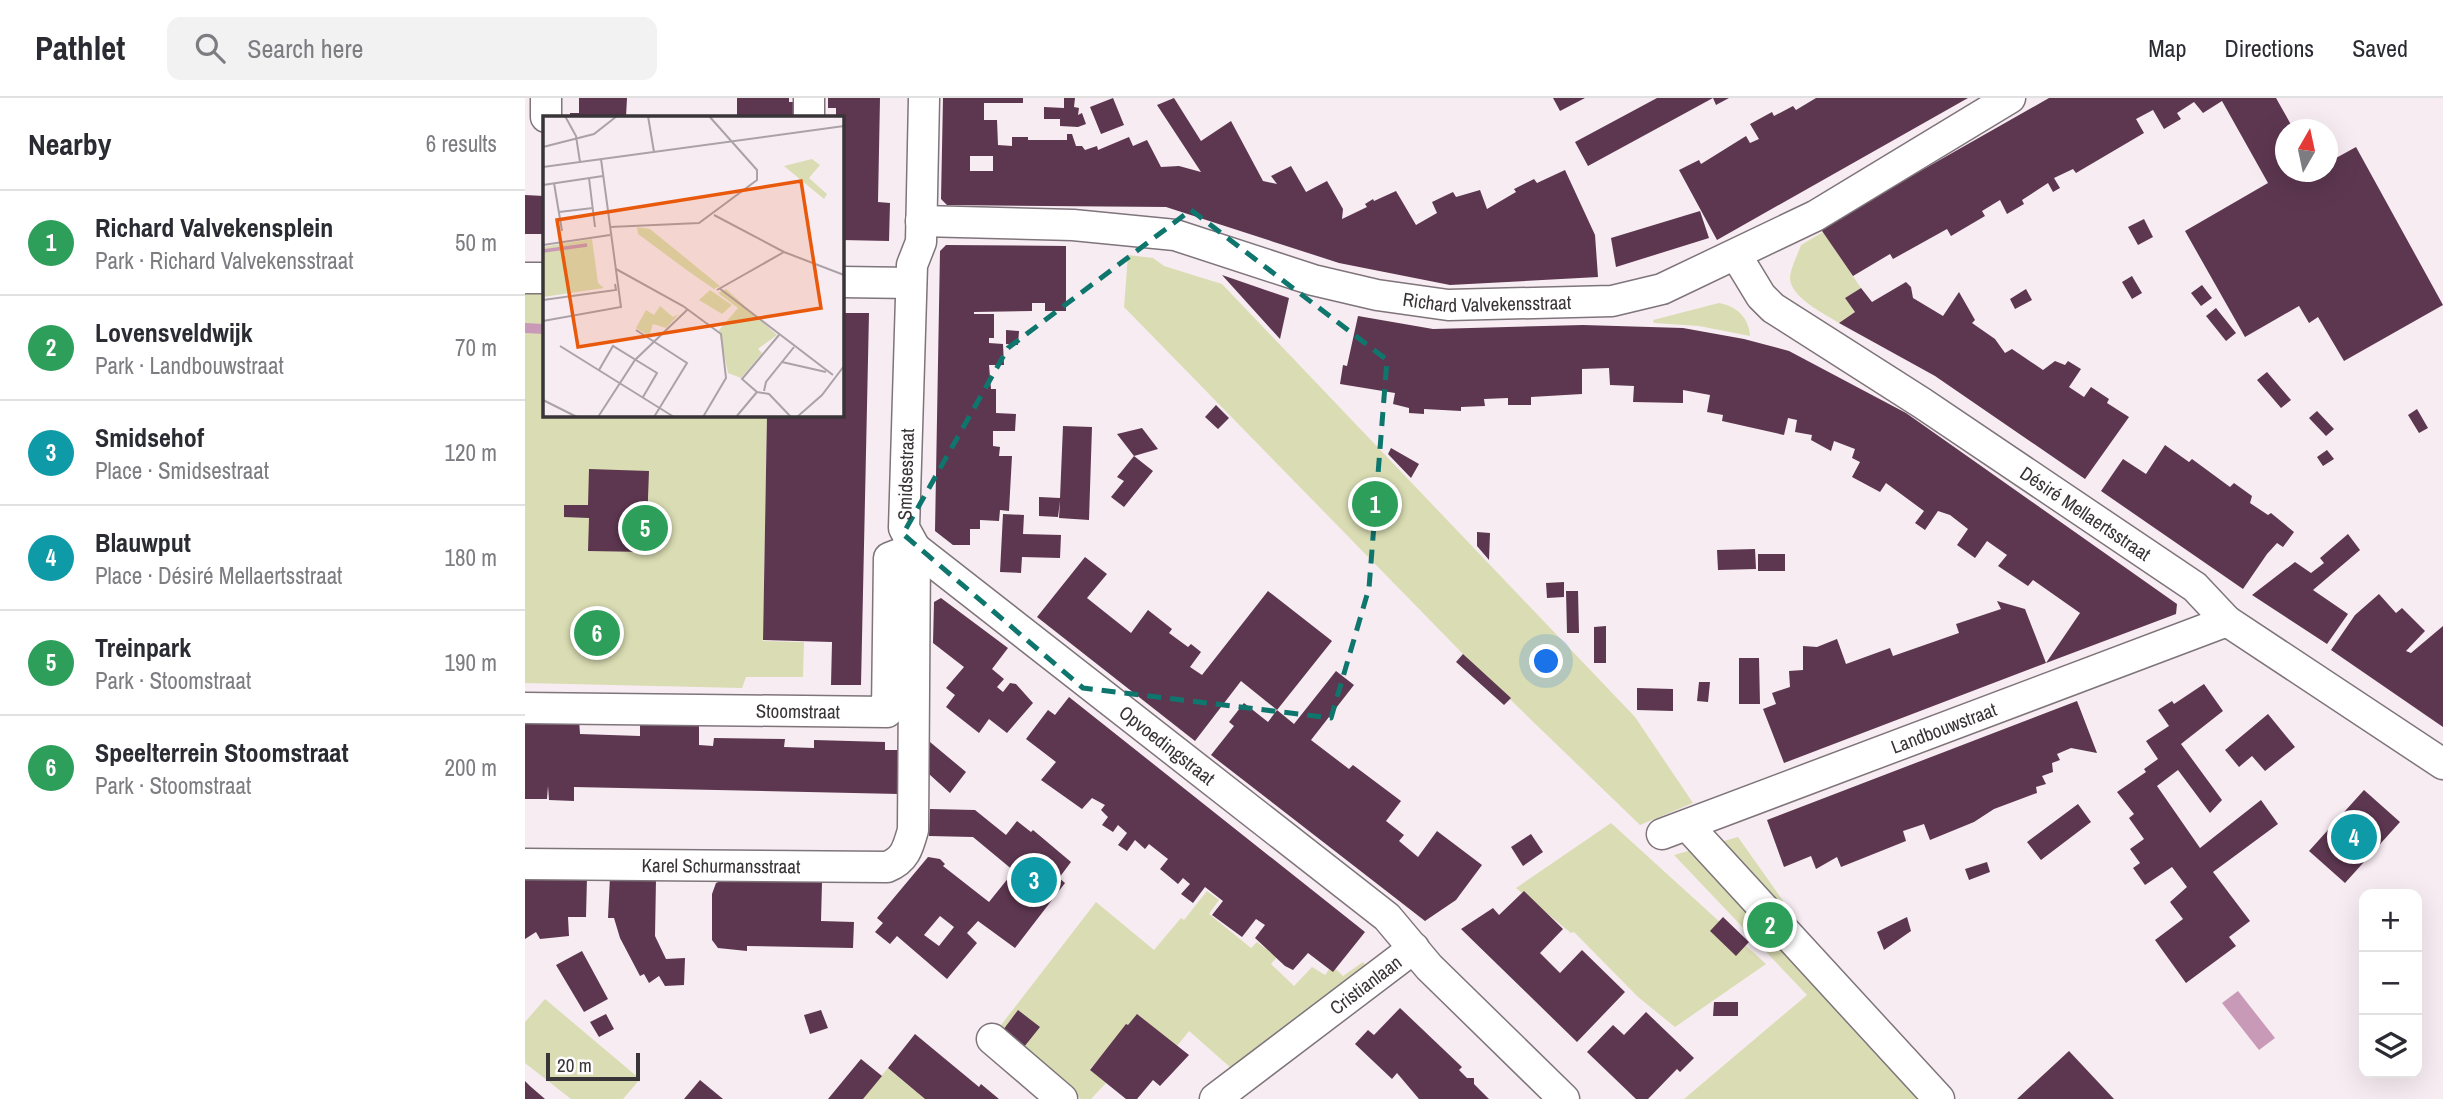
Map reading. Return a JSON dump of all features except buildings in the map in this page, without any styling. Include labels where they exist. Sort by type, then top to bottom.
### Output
[{"type":"street","points":[[546,98],[546,116]]},
{"type":"street","points":[[809,98],[809,116]]},
{"type":"street","name":"Smidsestraat","points":[[908,850],[913,830],[915,548],[904,528],[911,283],[912,265],[921,242],[924,98]]},
{"type":"street","name":"Richard Valvekensstraat","points":[[922,222],[1073,225],[1175,235],[1313,280],[1377,295],[1448,305],[1612,301],[1662,289],[1815,216],[2010,98]]},
{"type":"street","name":"Désiré Mellaertsstraat","points":[[1736,255],[1761,296],[1773,308],[1922,403],[2195,587],[2227,621],[2443,764]]},
{"type":"street","points":[[525,278],[543,278]]},
{"type":"street","points":[[843,282],[911,283]]},
{"type":"street","name":"Stoomstraat","points":[[525,708],[887,712],[889,558],[915,548]]},
{"type":"street","name":"Opvoedingstraat","points":[[915,548],[1387,917],[1414,948]]},
{"type":"street","name":"Landbouwstraat","points":[[1939,1099],[1851,1000],[1675,830],[2227,621]]},
{"type":"street","name":"Karel Schurmansstraat","points":[[525,864],[887,867],[898,862],[908,850]]},
{"type":"street","name":"Cristianlaan","points":[[1215,1099],[1414,948],[1429,967],[1565,1099]]},
{"type":"street","points":[[992,1039],[1062,1099]]},
{"type":"highlighted area","points":[[1191,210],[1387,360],[1369,588],[1331,718],[1083,688],[903,534],[1008,348]]},
{"type":"green space","points":[[1823,232],[1861,288],[1845,298],[1855,312],[1839,323],[1801,298],[1791,284],[1791,273],[1801,245]]},
{"type":"green space","points":[[1128,255],[1153,258],[1164,266],[1222,284],[1635,717],[1693,803],[1640,825],[1463,654],[1124,307]]},
{"type":"green space","points":[[525,294],[543,294],[543,416],[767,416],[763,641],[804,642],[803,677],[746,677],[742,688],[525,683]]},
{"type":"green space","points":[[1719,303],[1741,314],[1747,323],[1750,336],[1699,326],[1654,323],[1653,320]]},
{"type":"green space","points":[[1611,823],[1766,964],[1675,1027],[1638,997],[1574,932],[1571,933],[1516,888]]},
{"type":"green space","points":[[1738,837],[1912,1084],[1926,1099],[1684,1099],[1807,995],[1674,855]]},
{"type":"green space","points":[[1207,891],[1219,900],[1209,914],[1251,948],[1257,942],[1277,957],[1271,964],[1294,986],[1312,967],[1325,975],[1332,965],[1343,976],[1363,962],[1366,966],[1231,1068],[1189,1031],[1177,1046],[1137,1015],[1090,1069],[1106,1083],[1091,1099],[1081,1099],[998,1029],[1096,902],[1154,950],[1181,918],[1184,920]]},
{"type":"green space","points":[[545,999],[640,1079],[623,1099],[571,1099],[525,1063],[525,1022]]},
{"type":"green space","points":[[888,1068],[925,1099],[862,1099]]},
{"type":"shaded area","points":[[2238,991],[2275,1038],[2259,1050],[2222,1003]]},
{"type":"waterway","points":[[525,328],[543,329]]},
{"type":"place","name":"Richard Valvekensplein","points":[[1375,504]]},
{"type":"place","name":"Treinpark","points":[[645,528]]},
{"type":"place","name":"Speelterrein Stoomstraat","points":[[597,633]]},
{"type":"place","name":"Blauwput","points":[[2354,837]]},
{"type":"place","name":"Smidsehof","points":[[1034,880]]},
{"type":"place","name":"Lovensveldwijk","points":[[1770,925]]}]
